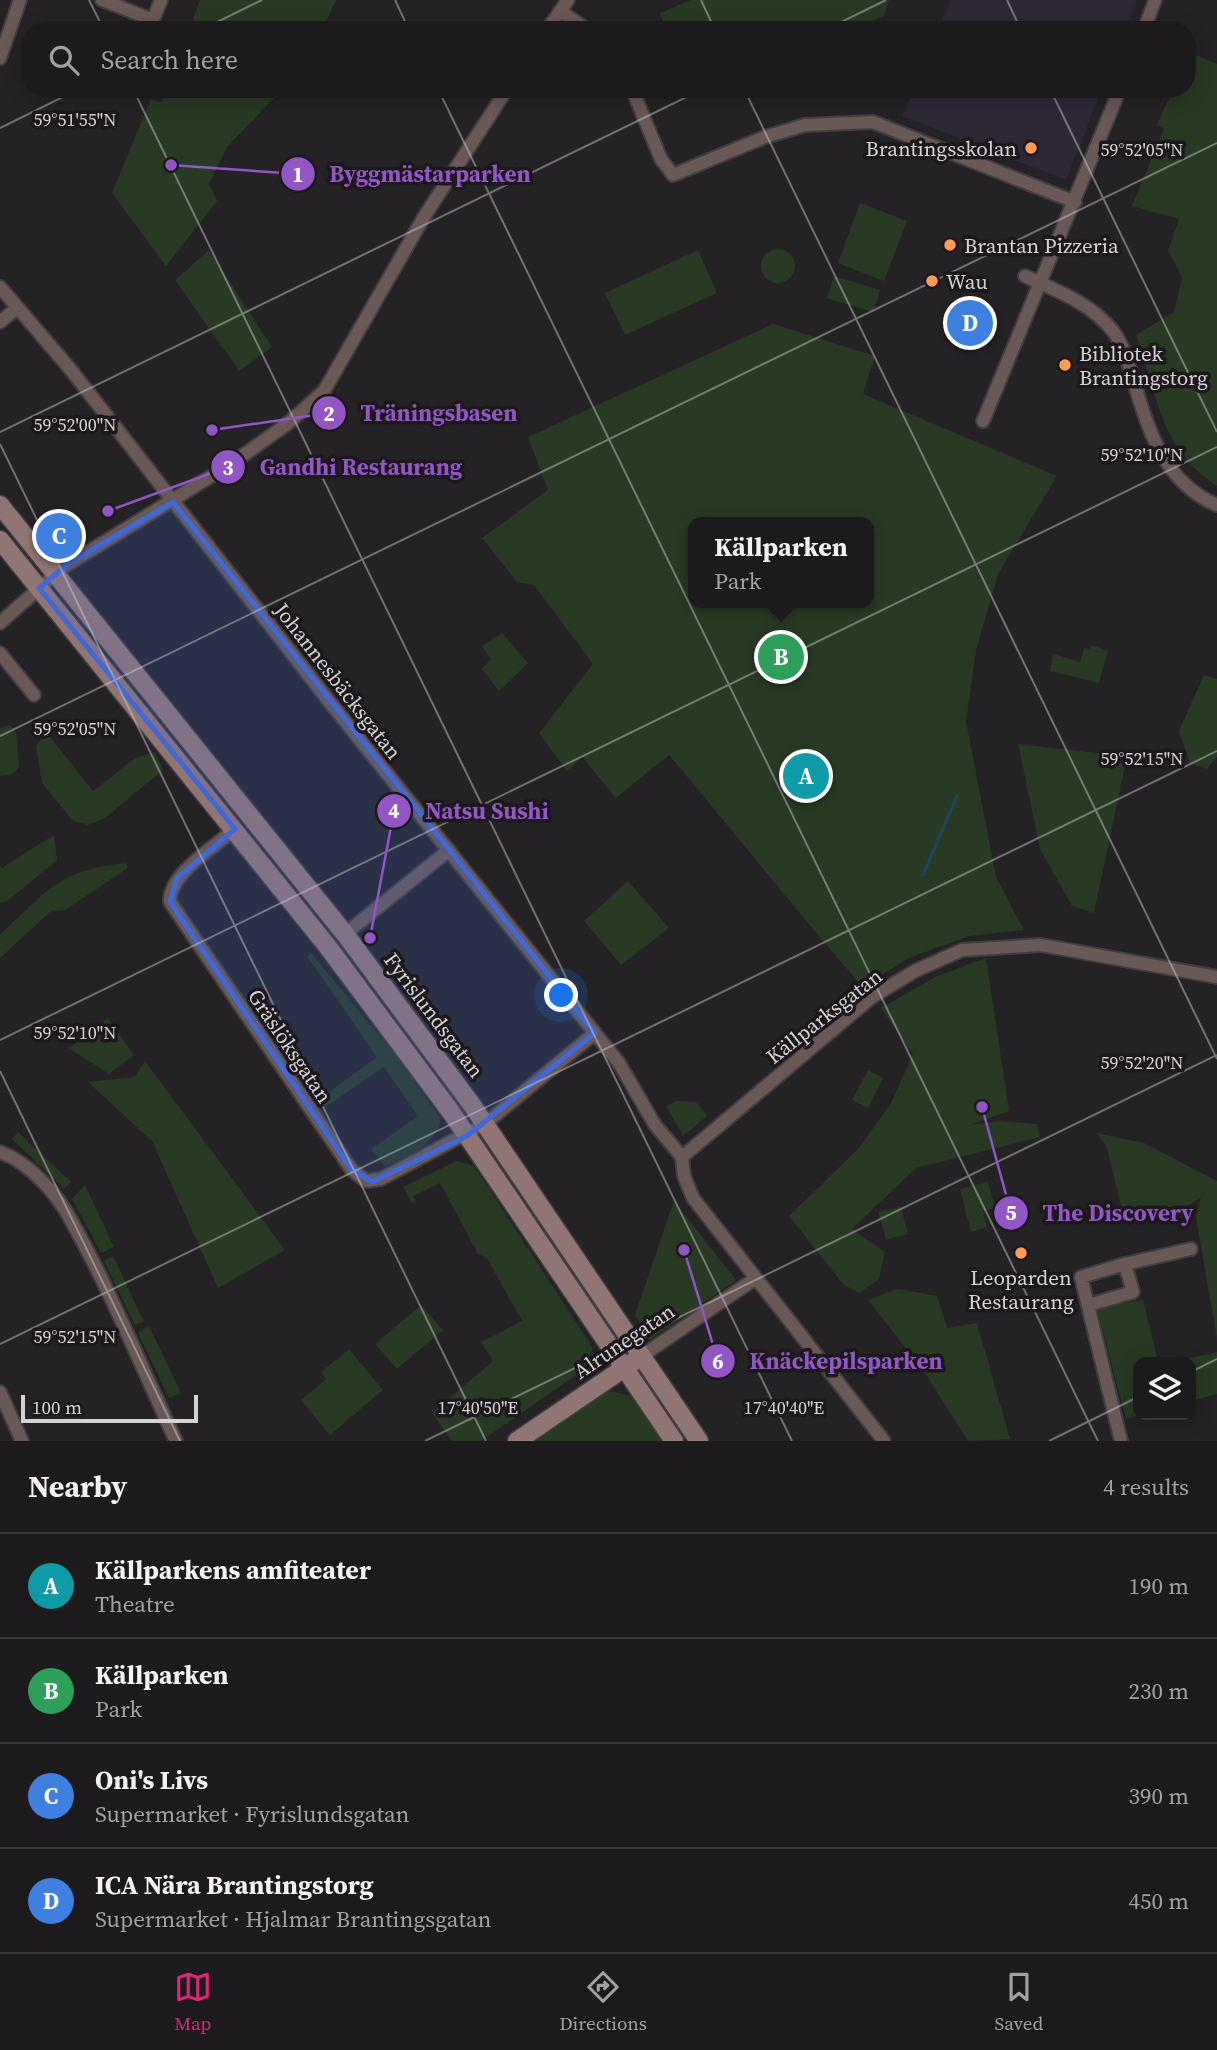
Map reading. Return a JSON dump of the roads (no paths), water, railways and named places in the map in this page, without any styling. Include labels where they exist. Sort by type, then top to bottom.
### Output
[{"type":"main road","name":"Fyrislundsgatan","points":[[0,505],[345,934],[485,1123],[699,1441]]},
{"type":"main road","name":"Fyrislundsgatan","points":[[0,540],[328,947],[467,1136],[674,1441]]},
{"type":"main road","name":"Alrunegatan","points":[[517,1441],[642,1356]]},
{"type":"street","points":[[0,58],[20,0]]},
{"type":"street","points":[[102,0],[153,20],[161,0]]},
{"type":"street","points":[[1147,21],[1155,0]]},
{"type":"street","points":[[553,21],[564,6],[579,21]]},
{"type":"street","points":[[0,623],[55,574],[173,502],[287,424],[324,391],[383,286],[501,98]]},
{"type":"street","points":[[636,98],[665,168],[677,175],[765,137],[805,125],[873,122],[1075,202]]},
{"type":"street","points":[[983,421],[1116,98]]},
{"type":"street","points":[[1025,276],[1090,309],[1114,331],[1156,447],[1188,486],[1217,505]]},
{"type":"street","name":"Johannesbäcksgatan","points":[[0,287],[63,360],[620,1063],[667,1143],[682,1157],[684,1176],[693,1198],[884,1441]]},
{"type":"street","points":[[0,322],[17,308]]},
{"type":"street","points":[[0,653],[34,695]]},
{"type":"street","name":"Gräslöksgatan","points":[[235,830],[177,878],[169,895],[170,902],[351,1169],[366,1181],[372,1182],[467,1136],[595,1033]]},
{"type":"street","points":[[345,934],[449,850]]},
{"type":"street","name":"Källparksgatan","points":[[682,1157],[872,997],[915,971],[962,950],[1041,945],[1217,977]]},
{"type":"street","points":[[0,1152],[16,1158],[45,1186],[72,1220],[176,1441]]},
{"type":"street","points":[[1121,1441],[1081,1277],[1191,1249]]},
{"type":"street","points":[[1089,1306],[1133,1292],[1125,1264]]},
{"type":"street","name":"Alrunegatan","points":[[642,1356],[756,1278]]},
{"type":"street","points":[[0,1392],[22,1441]]},
{"type":"waterway","points":[[923,875],[957,796]]},
{"type":"place","name":"Brantingsskolan","points":[[1031,148]]},
{"type":"place","name":"Byggmästarparken","points":[[171,165]]},
{"type":"place","name":"Brantan Pizzeria","points":[[950,245]]},
{"type":"place","name":"Wau","points":[[932,281]]},
{"type":"place","name":"ICA Nära Brantingstorg","points":[[970,323]]},
{"type":"place","name":"Bibliotek Brantingstorg","points":[[1065,365]]},
{"type":"place","name":"Träningsbasen","points":[[212,430]]},
{"type":"place","name":"Gandhi Restaurang","points":[[108,511]]},
{"type":"place","name":"Oni's Livs","points":[[59,536]]},
{"type":"place","name":"Källparken","points":[[781,657]]},
{"type":"place","name":"Källparkens amfiteater","points":[[806,776]]},
{"type":"place","name":"Natsu Sushi","points":[[370,938]]},
{"type":"place","name":"The Discovery","points":[[982,1107]]},
{"type":"place","name":"Knäckepilsparken","points":[[684,1250]]},
{"type":"place","name":"Leoparden Restaurang","points":[[1021,1253]]}]
